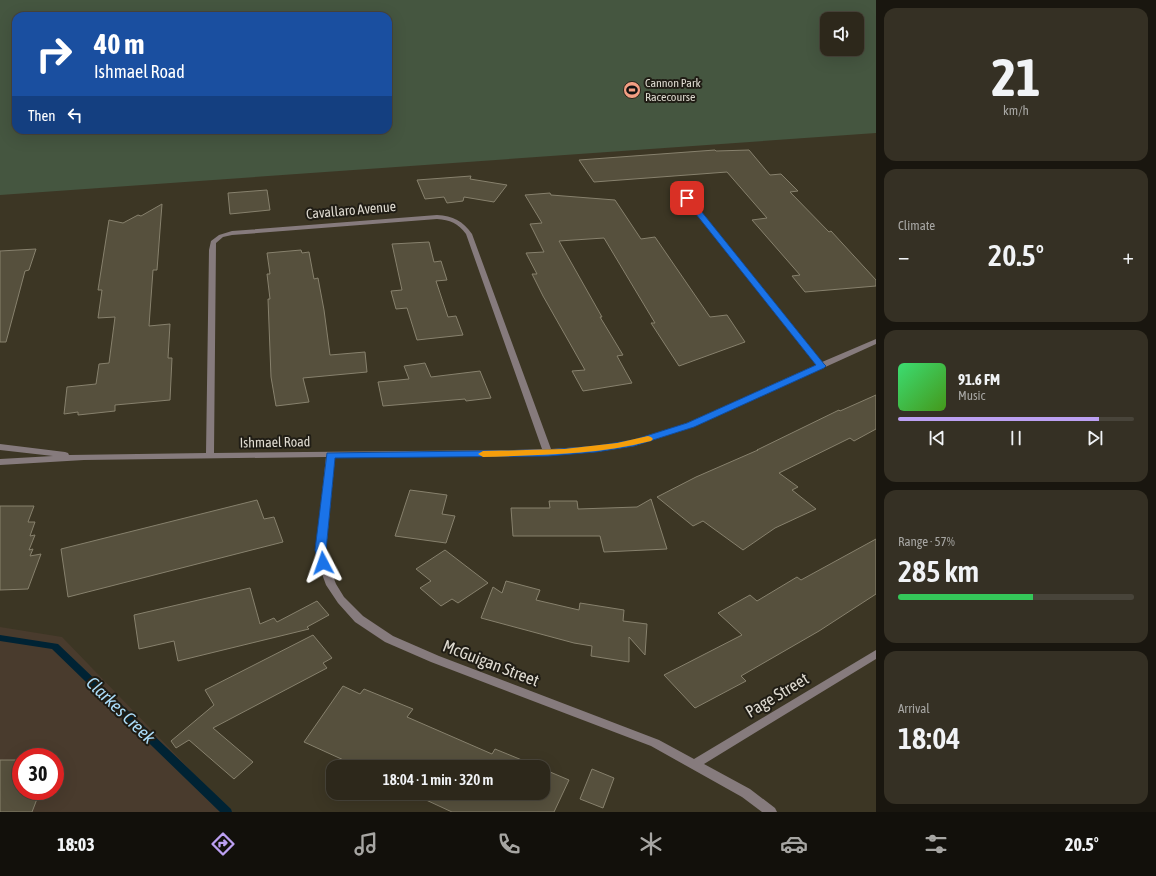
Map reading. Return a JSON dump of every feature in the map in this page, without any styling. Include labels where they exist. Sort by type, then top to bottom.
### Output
[{"type":"street","points":[[687,198],[821,366]]},
{"type":"street","name":"Cavallaro Avenue","points":[[210,456],[213,242],[221,236],[232,233],[437,217],[451,218],[462,224],[469,234],[548,453]]},
{"type":"street","name":"Ishmael Road","points":[[0,462],[84,457],[548,453],[617,446],[669,433],[712,416],[876,341]]},
{"type":"street","name":"Ishmael Road","points":[[0,448],[84,457]]},
{"type":"street","name":"McGuigan Street","points":[[330,455],[320,550],[331,585],[340,600],[359,619],[389,639],[435,659],[655,743],[746,793],[772,812]]},
{"type":"street","name":"Page Street","points":[[695,764],[876,654]]},
{"type":"shaded area","points":[[0,627],[62,637],[231,812],[0,812]]},
{"type":"green space","name":"Cannon Park Racecourse","points":[[0,0],[876,0],[876,133],[0,195]]},
{"type":"building","points":[[715,150],[749,150],[770,175],[781,174],[798,191],[790,192],[829,232],[831,231],[876,280],[876,286],[805,292],[792,276],[800,275],[752,220],[767,218],[727,172],[594,182],[579,160]]},
{"type":"building","points":[[471,176],[470,179],[507,185],[494,202],[464,197],[463,201],[447,203],[444,197],[425,199],[417,180]]},
{"type":"building","points":[[267,190],[270,210],[230,214],[228,193]]},
{"type":"building","points":[[550,193],[551,195],[615,200],[641,239],[655,237],[710,317],[727,315],[745,342],[679,366],[651,323],[655,323],[604,238],[559,241],[602,317],[600,317],[623,355],[617,356],[632,383],[583,391],[572,371],[585,370],[543,296],[532,274],[537,274],[526,253],[544,252],[530,224],[542,223],[525,195]]},
{"type":"building","points":[[162,204],[157,270],[153,270],[149,326],[170,324],[168,358],[172,358],[170,400],[115,405],[115,411],[78,415],[78,412],[64,414],[67,387],[96,384],[99,364],[109,363],[115,317],[98,318],[102,290],[98,290],[109,220],[123,223],[138,215],[141,216]]},
{"type":"building","points":[[429,242],[434,262],[441,261],[447,280],[436,281],[448,317],[456,316],[463,335],[417,340],[407,308],[396,309],[391,291],[402,290],[392,244]]},
{"type":"building","points":[[36,249],[29,270],[25,271],[6,342],[0,342],[0,251]]},
{"type":"building","points":[[301,250],[302,253],[309,252],[314,279],[318,278],[330,355],[365,352],[367,372],[303,378],[309,402],[276,406],[271,377],[268,299],[270,299],[267,274],[270,274],[267,253]]},
{"type":"building","points":[[425,363],[431,377],[480,371],[491,398],[383,406],[378,382],[409,379],[404,366]]},
{"type":"building","points":[[876,395],[876,429],[854,441],[850,438],[779,473],[798,487],[792,490],[816,509],[775,528],[743,550],[703,521],[693,526],[657,497],[696,477],[758,450],[839,410],[840,411]]},
{"type":"building","points":[[410,490],[447,495],[442,514],[455,516],[446,543],[395,536]]},
{"type":"building","points":[[651,499],[667,549],[604,552],[600,536],[513,536],[511,508],[550,508],[549,501],[577,501],[578,509],[637,507]]},
{"type":"building","points":[[257,500],[264,519],[274,517],[283,542],[68,597],[61,549]]},
{"type":"building","points":[[0,506],[34,506],[28,522],[35,522],[30,536],[35,535],[29,550],[33,549],[30,556],[41,554],[28,589],[0,590]]},
{"type":"building","points":[[876,539],[876,594],[819,631],[741,676],[746,681],[695,708],[664,675],[742,635],[718,613],[750,595],[757,601],[797,577],[801,580]]},
{"type":"building","points":[[445,550],[488,583],[458,603],[452,599],[441,606],[420,588],[431,581],[416,569]]},
{"type":"building","points":[[506,581],[540,590],[536,600],[579,610],[580,603],[624,610],[623,621],[647,624],[645,655],[629,637],[629,662],[591,656],[592,646],[574,643],[481,618],[493,587],[502,593]]},
{"type":"building","points":[[250,588],[260,624],[274,618],[277,622],[317,601],[329,615],[307,627],[309,629],[178,661],[174,641],[139,649],[134,615]]},
{"type":"building","points":[[313,635],[332,658],[323,663],[327,668],[213,728],[253,762],[234,779],[189,740],[176,748],[171,741],[214,705],[205,690]]},
{"type":"building","points":[[343,686],[360,694],[364,689],[413,709],[407,717],[492,754],[495,749],[522,760],[344,760],[304,742]]},
{"type":"building","points":[[0,760],[12,760],[12,800],[37,800],[32,812],[0,812]]},
{"type":"building","points":[[592,769],[614,778],[603,808],[580,799]]},
{"type":"building","points":[[550,772],[569,780],[554,812],[452,812],[426,800],[550,800]]},
{"type":"waterway","name":"Clarkes Creek","points":[[0,638],[55,646],[227,812]]},
{"type":"slow traffic","points":[[483,454],[564,452],[617,446],[648,439]]},
{"type":"place","name":"Cannon Park Racecourse","points":[[632,90]]},
{"type":"route","points":[[323,563],[320,550],[327,498],[330,455],[548,453],[596,449],[634,443],[669,433],[712,416],[821,366],[687,198]]}]
